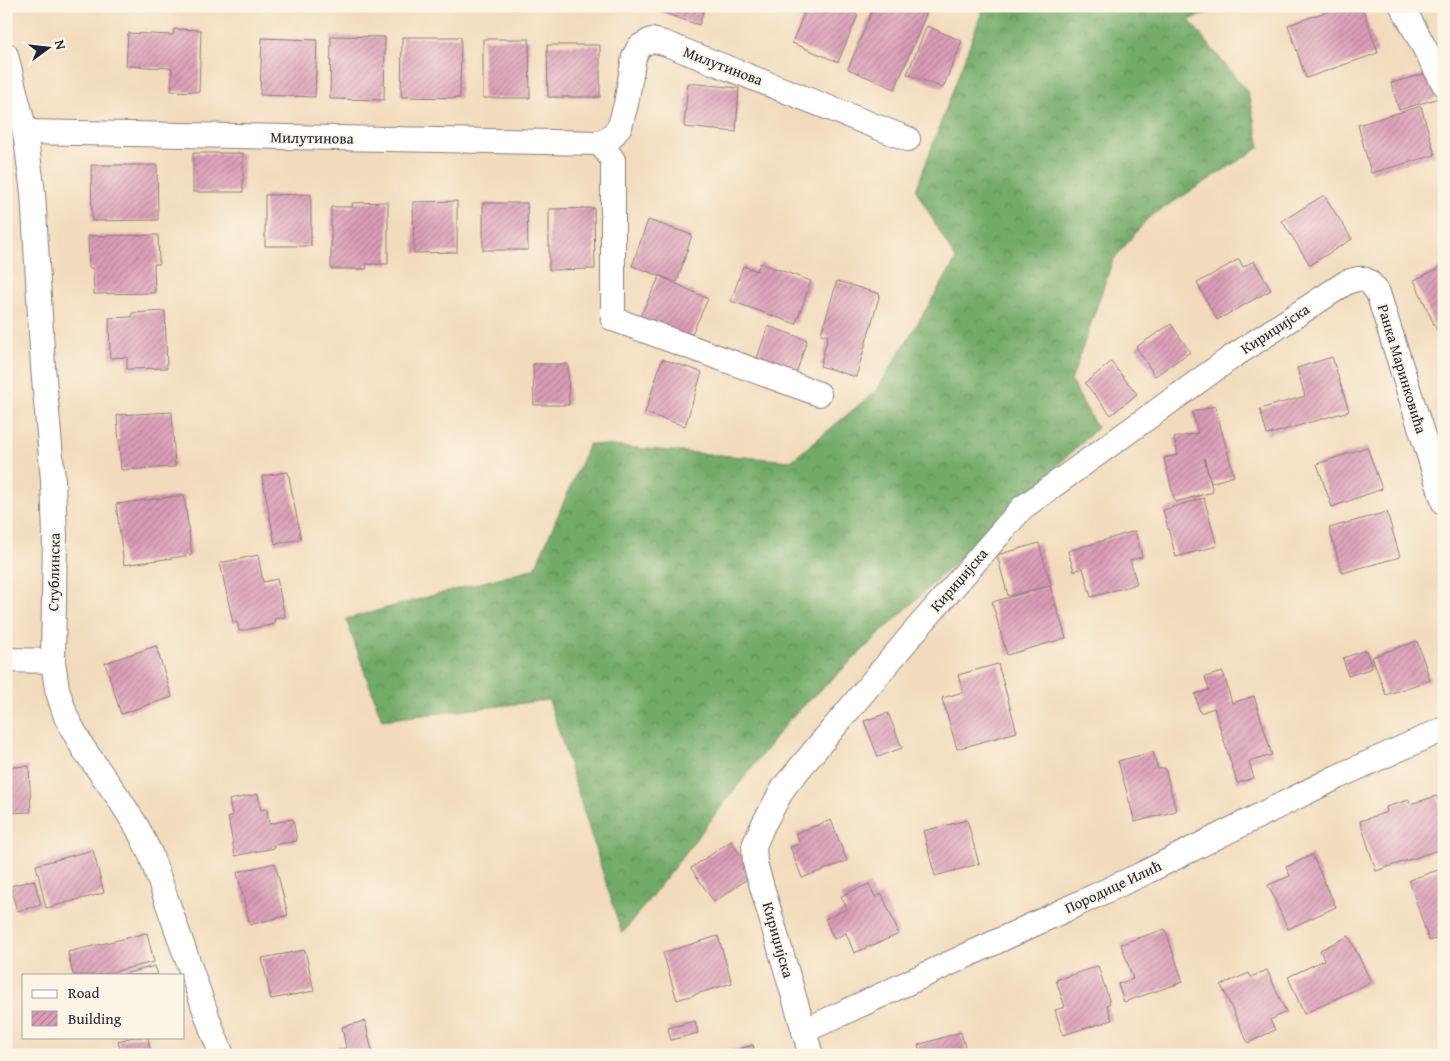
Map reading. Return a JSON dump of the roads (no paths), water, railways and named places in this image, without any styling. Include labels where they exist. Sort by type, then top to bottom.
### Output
[{"type":"street","points":[[1402,6],[1444,84]]},
{"type":"street","name":"Милутинова","points":[[17,119],[600,143],[611,138],[620,126],[626,104],[634,57],[639,47],[650,40],[664,43],[908,139]]},
{"type":"street","name":"Стублинска","points":[[6,56],[33,193],[43,367],[53,480],[55,546],[53,661],[57,689],[66,717],[83,748],[137,827],[150,853],[222,1055]]},
{"type":"street","points":[[600,143],[613,160],[613,319],[819,394]]},
{"type":"street","name":"Кириџијска","points":[[804,1031],[755,863],[754,846],[762,825],[784,787],[914,632],[1022,508],[1232,357],[1347,282],[1359,278],[1370,281],[1378,293]]},
{"type":"street","name":"Ранка Маринковића","points":[[1378,293],[1444,503]]},
{"type":"street","points":[[6,660],[53,661]]},
{"type":"street","name":"Породице Илић","points":[[804,1031],[1140,875],[1337,777],[1444,729]]},
{"type":"street","points":[[804,1031],[811,1055]]}]
